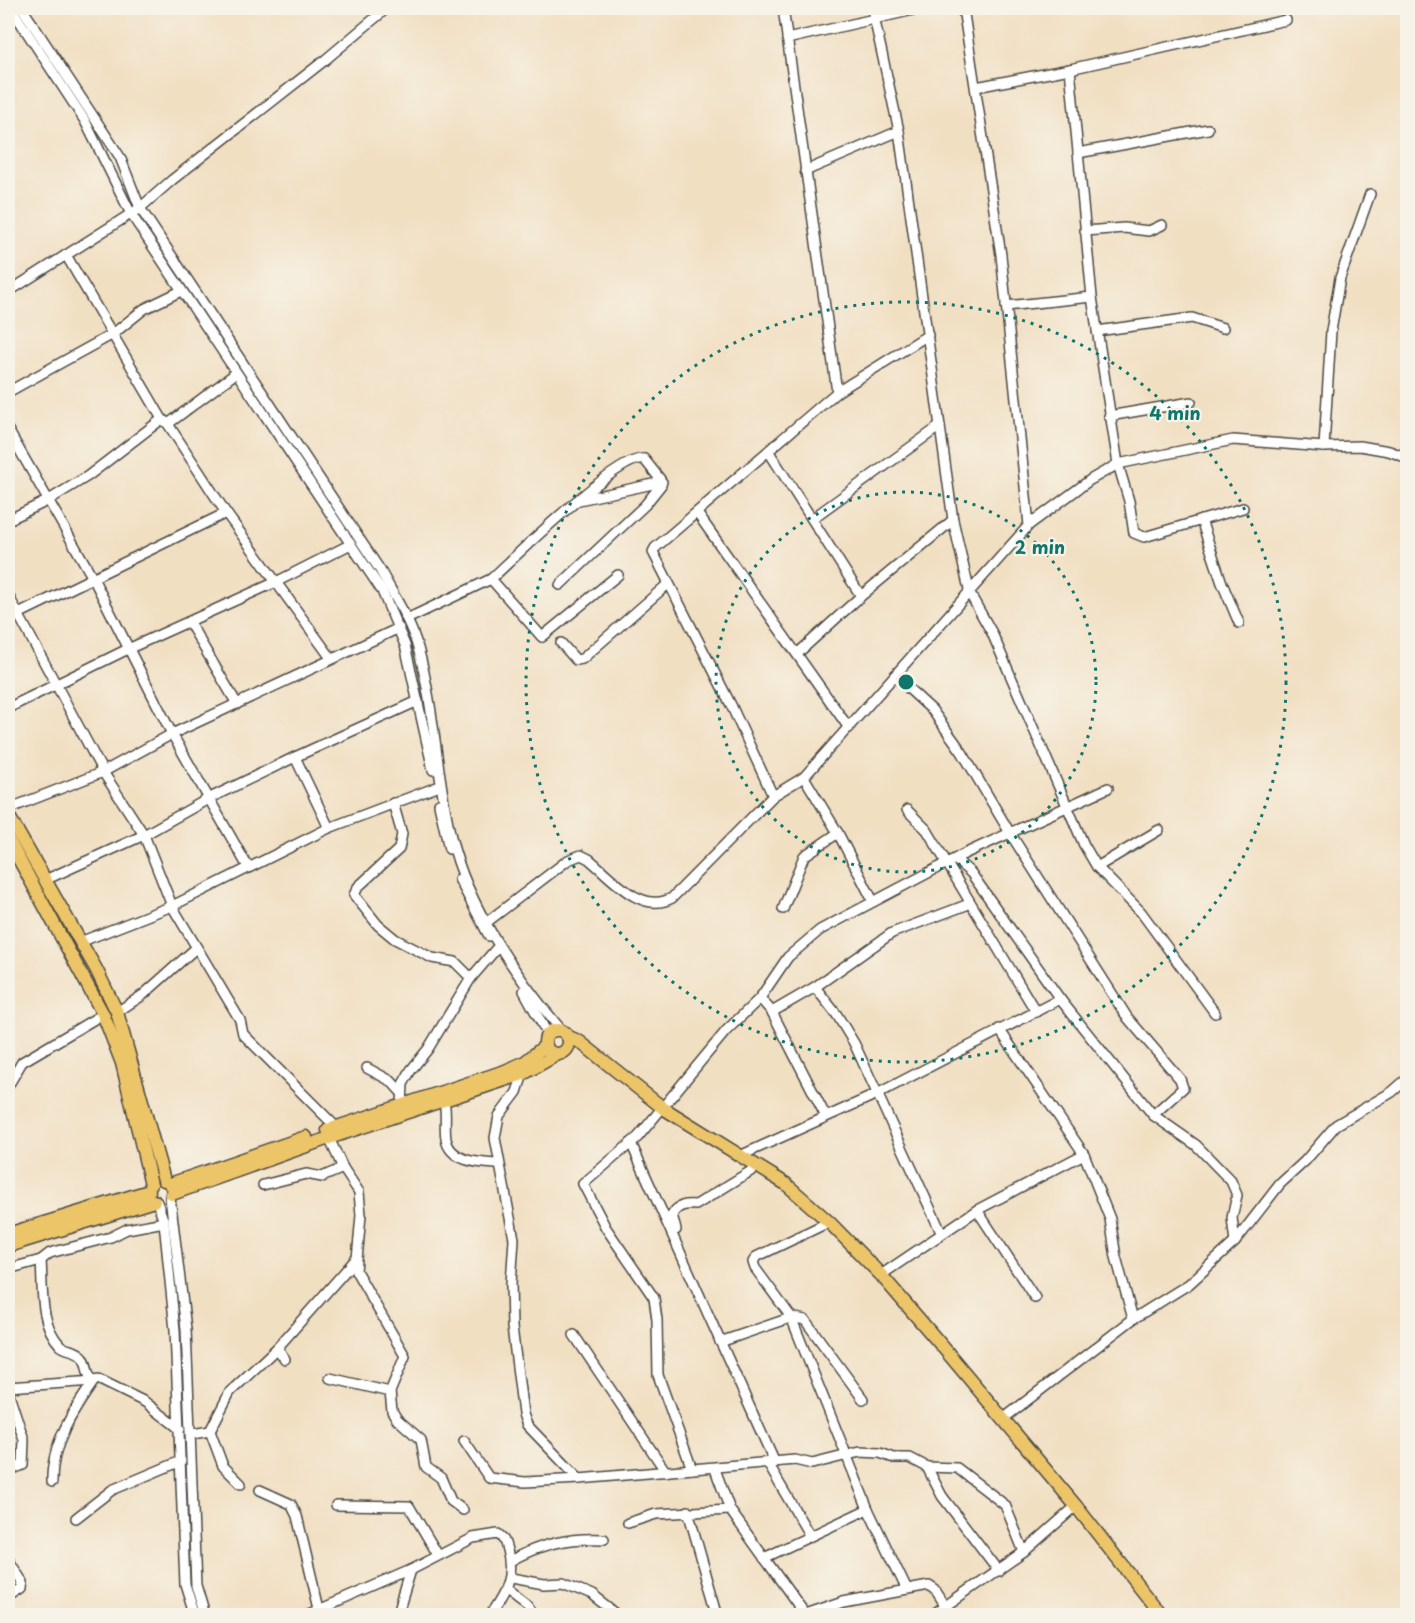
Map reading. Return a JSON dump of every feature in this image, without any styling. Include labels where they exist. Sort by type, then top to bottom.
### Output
[{"type":"main road","points":[[8,814],[96,969],[117,1012],[169,1189],[165,1202],[153,1195],[8,1234]]},
{"type":"main road","points":[[8,839],[103,1014],[122,1063],[153,1195]]},
{"type":"main road","points":[[169,1189],[505,1071],[531,1059],[556,1031],[566,1035],[580,1042],[663,1108],[786,1184],[829,1222],[880,1275],[1003,1419],[1076,1506],[1162,1616]]},
{"type":"main road","points":[[332,1132],[444,1100],[523,1074],[562,1052],[566,1035]]},
{"type":"main road","points":[[547,1040],[549,1051],[591,1053]]},
{"type":"main road","points":[[153,1195],[157,1180],[169,1189]]},
{"type":"main road","points":[[8,1246],[153,1195]]},
{"type":"street","points":[[10,8],[85,121],[131,214],[382,591],[405,645],[437,788],[444,838],[464,893],[547,1040]]},
{"type":"street","points":[[22,8],[120,157],[140,208],[380,570],[407,619],[425,679],[451,838],[466,881],[487,922],[529,990],[566,1035]]},
{"type":"street","points":[[8,292],[140,208],[387,8]]},
{"type":"street","points":[[783,8],[837,392]]},
{"type":"street","points":[[787,39],[873,12],[922,8]]},
{"type":"street","points":[[963,8],[1006,306],[1029,525]]},
{"type":"street","points":[[873,12],[899,130],[953,520],[970,594],[997,643],[1084,845],[1097,867],[1141,912],[1215,1013]]},
{"type":"street","points":[[976,87],[1070,69],[1286,20]]},
{"type":"street","points":[[1070,69],[1096,331],[1118,464],[1129,501],[1134,533],[1138,537],[1243,508]]},
{"type":"street","points":[[1078,153],[1208,129]]},
{"type":"street","points":[[805,171],[899,130]]},
{"type":"street","points":[[1324,447],[1331,331],[1338,289],[1355,231],[1370,194]]},
{"type":"street","points":[[1085,231],[1124,228],[1149,231],[1162,225]]},
{"type":"street","points":[[66,255],[165,422],[225,513],[331,658]]},
{"type":"street","points":[[8,392],[113,334],[144,309],[181,291]]},
{"type":"street","points":[[1006,306],[1092,297]]},
{"type":"street","points":[[1096,331],[1192,318],[1223,328]]},
{"type":"street","points":[[773,796],[731,705],[653,552],[837,392],[928,335]]},
{"type":"street","points":[[8,520],[47,501],[88,476],[236,373]]},
{"type":"street","points":[[1109,416],[1191,402]]},
{"type":"street","points":[[813,518],[940,426]]},
{"type":"street","points":[[8,430],[93,578],[172,734],[248,867]]},
{"type":"street","points":[[487,922],[568,860],[581,855],[643,902],[651,904],[667,901],[773,796],[804,777],[896,677],[1029,525],[1090,480],[1118,464],[1233,440],[1324,447],[1360,446],[1389,451],[1407,458]]},
{"type":"street","points":[[769,452],[861,596]]},
{"type":"street","points":[[407,619],[491,579],[577,501],[628,461],[644,459],[662,482]]},
{"type":"street","points":[[577,501],[662,482]]},
{"type":"street","points":[[560,585],[645,505],[662,482]]},
{"type":"street","points":[[8,619],[225,513]]},
{"type":"street","points":[[697,513],[849,728]]},
{"type":"street","points":[[798,653],[861,596],[953,520]]},
{"type":"street","points":[[1201,520],[1222,583],[1239,622]]},
{"type":"street","points":[[8,708],[57,686],[128,648],[276,582],[351,544]]},
{"type":"street","points":[[491,579],[540,637],[618,575]]},
{"type":"street","points":[[561,643],[576,660],[582,659],[668,584]]},
{"type":"street","points":[[8,595],[103,772],[144,835],[172,906],[240,1020],[243,1034],[332,1132],[344,1168],[359,1192],[361,1215],[356,1271],[405,1356],[390,1392],[392,1411],[397,1419],[421,1440],[426,1467],[441,1478],[451,1501],[463,1510]]},
{"type":"street","points":[[189,622],[237,704]]},
{"type":"street","points":[[8,809],[103,772],[172,734],[399,628]]},
{"type":"street","points":[[896,677],[932,710],[962,752],[1010,833],[1127,1017],[1180,1079],[1183,1088],[1153,1115]]},
{"type":"street","points":[[45,880],[144,835],[208,799],[295,757],[418,701]]},
{"type":"street","points":[[295,757],[329,828]]},
{"type":"street","points":[[804,777],[838,833],[873,901]]},
{"type":"street","points":[[80,942],[172,906],[329,828],[437,788]]},
{"type":"street","points":[[692,1469],[658,1375],[657,1320],[654,1298],[606,1228],[583,1184],[631,1143],[726,1031],[760,998],[788,957],[820,930],[946,864],[1108,788]]},
{"type":"street","points":[[393,803],[402,834],[399,849],[358,887],[354,894],[378,926],[394,939],[432,958],[455,962],[471,978]]},
{"type":"street","points":[[907,810],[927,830],[969,904],[1036,1012]]},
{"type":"street","points":[[1097,867],[1159,830]]},
{"type":"street","points":[[783,909],[804,856],[838,833]]},
{"type":"street","points":[[956,860],[971,873],[1060,999],[1153,1115],[1196,1145],[1231,1182],[1237,1195],[1232,1218],[1235,1242]]},
{"type":"street","points":[[772,1012],[815,987],[892,933],[969,904]]},
{"type":"street","points":[[117,1012],[143,995],[196,948]]},
{"type":"street","points":[[402,1106],[401,1092],[411,1070],[428,1049],[471,978],[496,949]]},
{"type":"street","points":[[815,987],[837,1015],[854,1043],[941,1232]]},
{"type":"street","points":[[760,998],[772,1012],[825,1115]]},
{"type":"street","points":[[742,1155],[825,1115],[877,1094],[1060,999]]},
{"type":"street","points":[[8,1086],[22,1062],[103,1014]]},
{"type":"street","points":[[999,1029],[1084,1154],[1110,1219],[1116,1257],[1133,1319]]},
{"type":"street","points":[[367,1068],[391,1081],[401,1092]]},
{"type":"street","points":[[523,1074],[517,1092],[499,1116],[495,1138],[498,1164],[514,1239],[511,1284],[512,1327],[524,1420],[579,1479]]},
{"type":"street","points":[[1003,1419],[1133,1319],[1189,1284],[1235,1242],[1269,1197],[1336,1125],[1392,1092],[1407,1078]]},
{"type":"street","points":[[444,1100],[447,1114],[446,1141],[451,1150],[477,1163],[498,1164]]},
{"type":"street","points":[[631,1143],[681,1251],[771,1464],[810,1536]]},
{"type":"street","points":[[880,1275],[977,1210],[1084,1154]]},
{"type":"street","points":[[681,1251],[672,1215],[676,1209],[687,1204],[696,1205],[759,1166]]},
{"type":"street","points":[[263,1185],[306,1174],[322,1177],[344,1168]]},
{"type":"street","points":[[169,1189],[186,1329],[192,1434],[196,1586],[205,1616]]},
{"type":"street","points":[[153,1195],[164,1222],[175,1330],[184,1584],[195,1616]]},
{"type":"street","points":[[977,1210],[1035,1298]]},
{"type":"street","points":[[8,1269],[127,1230],[164,1222]]},
{"type":"street","points":[[829,1222],[756,1257],[753,1262],[791,1318],[868,1509],[906,1588]]},
{"type":"street","points":[[241,1484],[223,1466],[210,1431],[230,1392],[277,1348],[356,1259]]},
{"type":"street","points":[[41,1260],[44,1306],[53,1338],[63,1348],[76,1350],[84,1359],[87,1375],[94,1381]]},
{"type":"street","points":[[720,1342],[791,1318],[805,1320],[862,1399]]},
{"type":"street","points":[[574,1335],[595,1371],[666,1472]]},
{"type":"street","points":[[277,1348],[285,1359]]},
{"type":"street","points":[[8,1471],[23,1465],[24,1440],[8,1389],[94,1381],[98,1378],[145,1402],[180,1429]]},
{"type":"street","points":[[330,1378],[390,1392]]},
{"type":"street","points":[[52,1482],[51,1463],[68,1421],[94,1381]]},
{"type":"street","points":[[192,1434],[210,1431]]},
{"type":"street","points":[[464,1441],[489,1478],[525,1482],[715,1469],[795,1460],[812,1464],[860,1452],[880,1453],[894,1458],[910,1458],[927,1467],[957,1468],[1005,1505],[1024,1552]]},
{"type":"street","points":[[76,1518],[112,1490],[181,1461]]},
{"type":"street","points":[[927,1467],[942,1496],[999,1571]]},
{"type":"street","points":[[715,1469],[730,1510],[806,1615],[844,1602],[906,1588],[933,1587],[946,1607]]},
{"type":"street","points":[[261,1490],[291,1504],[297,1516],[320,1612]]},
{"type":"street","points":[[336,1505],[409,1506],[438,1555]]},
{"type":"street","points":[[932,1616],[1024,1552],[1076,1506]]},
{"type":"street","points":[[764,1558],[868,1509]]},
{"type":"street","points":[[628,1523],[656,1514],[688,1510],[730,1510]]},
{"type":"street","points":[[688,1510],[718,1616]]},
{"type":"street","points":[[305,1616],[320,1612],[411,1570],[473,1538],[498,1534],[503,1538],[510,1561],[511,1578],[489,1616]]},
{"type":"street","points":[[510,1561],[534,1547],[548,1543],[586,1538],[604,1539]]},
{"type":"street","points":[[8,1559],[23,1583],[22,1589],[8,1598]]},
{"type":"street","points":[[397,1616],[411,1570]]},
{"type":"street","points":[[511,1578],[544,1584],[563,1583],[592,1595],[620,1616]]},
{"type":"street","points":[[506,1590],[528,1607],[534,1616]]}]
